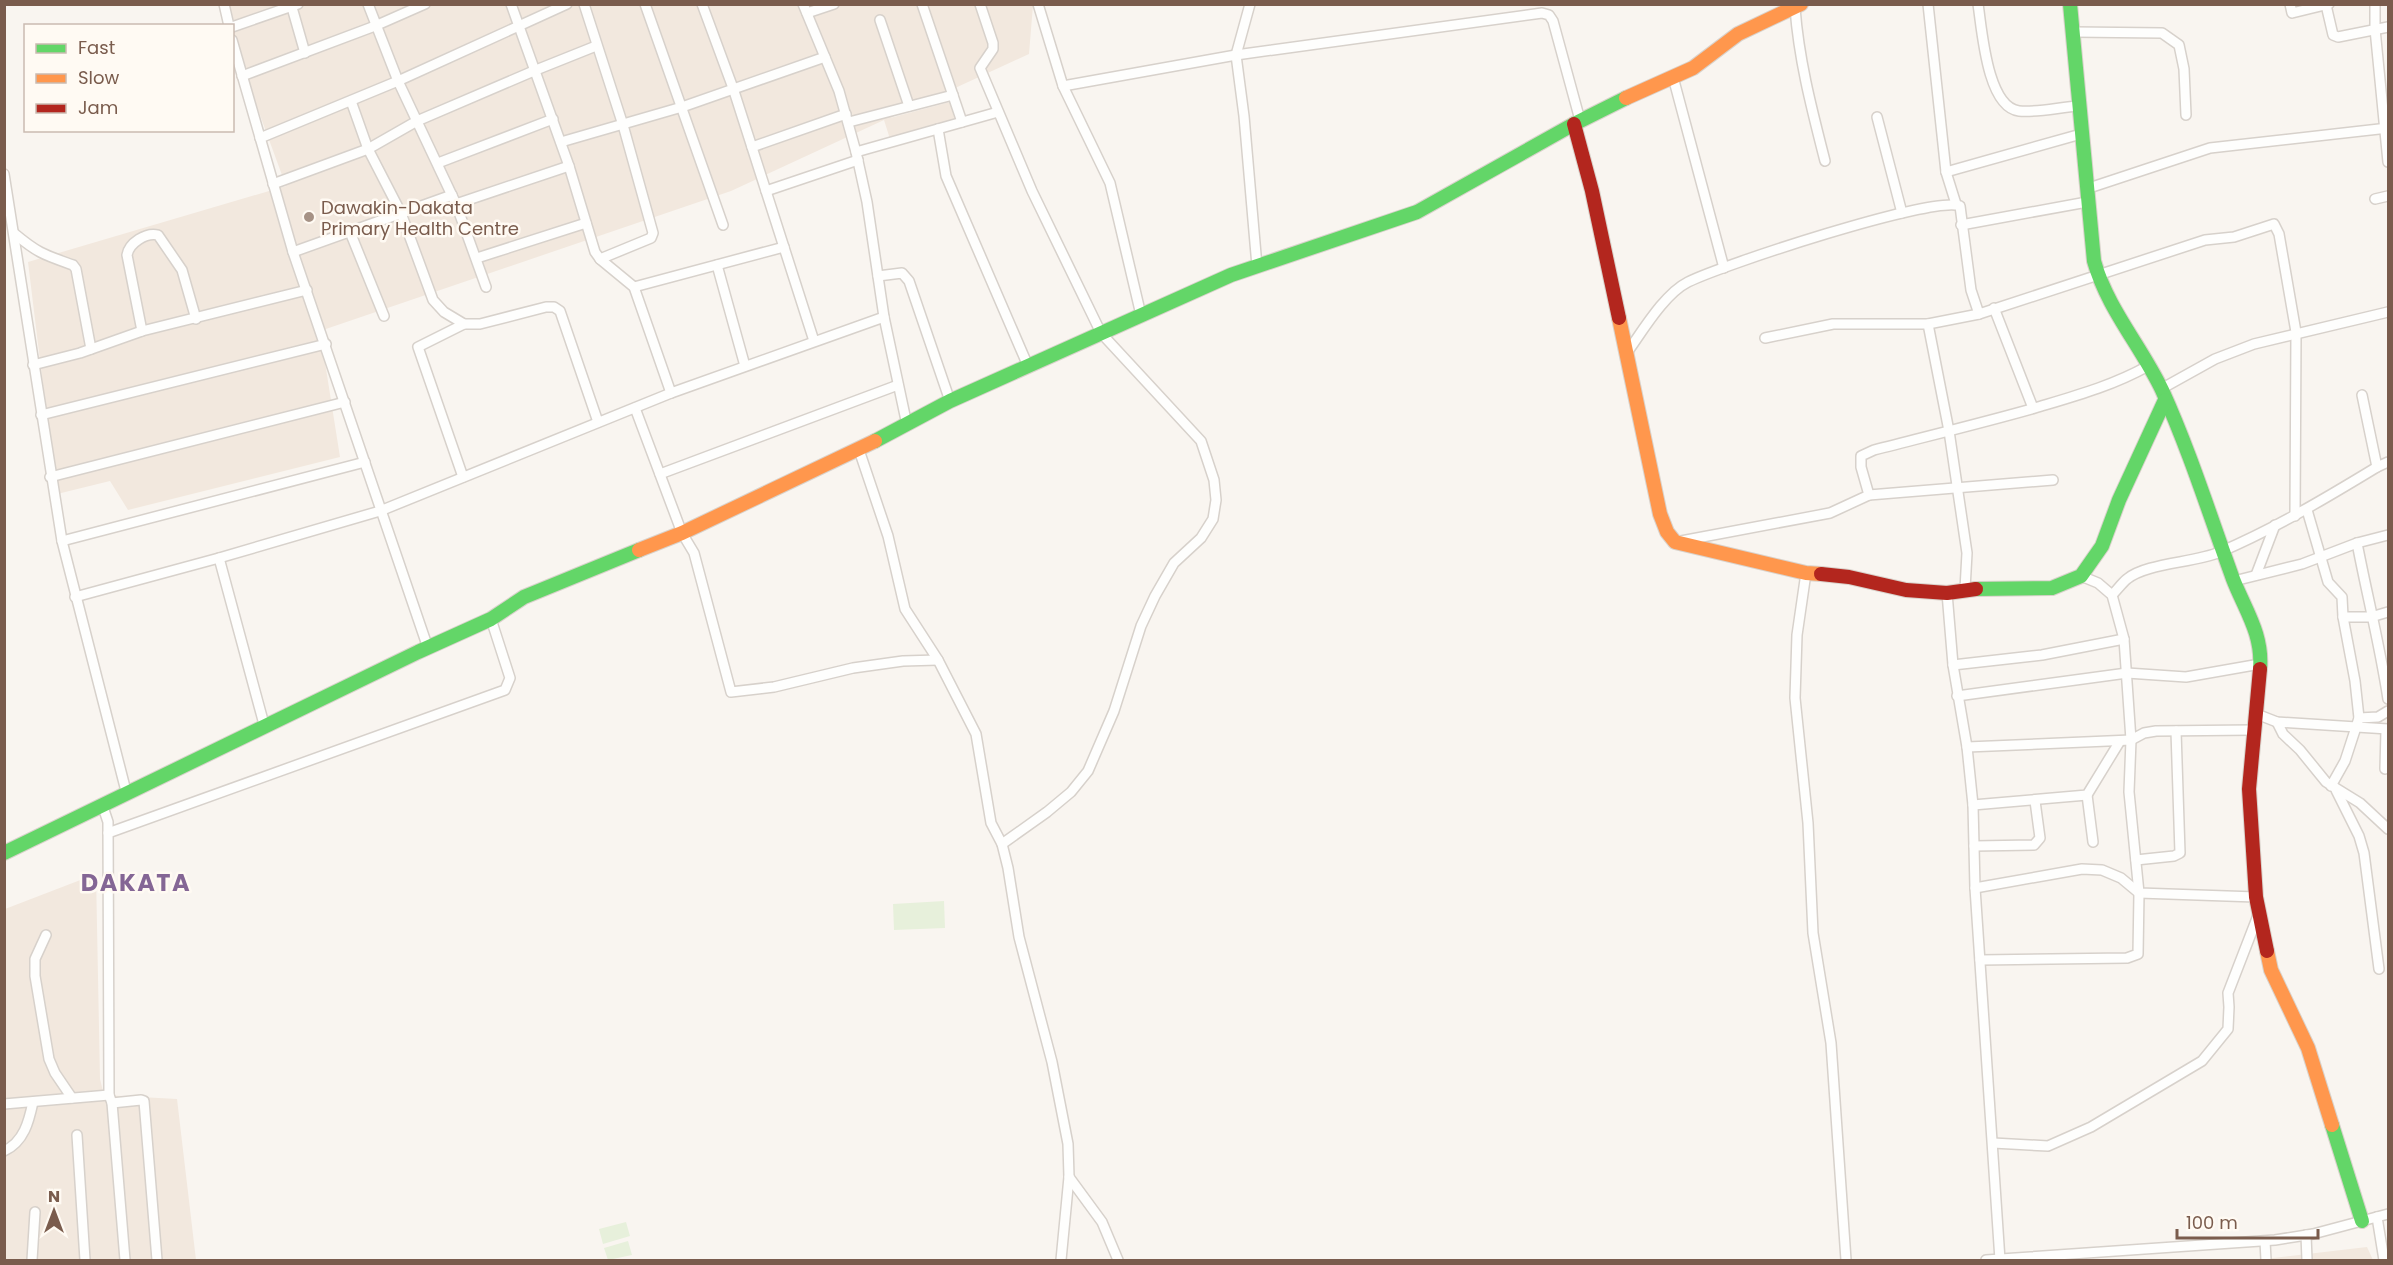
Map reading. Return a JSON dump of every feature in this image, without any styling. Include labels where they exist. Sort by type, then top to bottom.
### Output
[{"type":"street","points":[[224,4],[230,24]]},
{"type":"street","points":[[368,4],[398,81],[454,200],[486,287]]},
{"type":"street","points":[[242,76],[375,26],[425,4]]},
{"type":"street","points":[[511,4],[561,142],[595,252],[600,259],[634,287],[671,393]]},
{"type":"street","points":[[260,138],[398,81],[567,4]]},
{"type":"street","points":[[584,4],[623,125],[653,236],[635,246],[600,259]]},
{"type":"street","points":[[645,4],[723,225]]},
{"type":"street","points":[[702,4],[734,88],[814,341]]},
{"type":"street","points":[[834,4],[805,9],[847,118],[857,156],[867,202],[884,317],[907,425]]},
{"type":"street","points":[[922,4],[962,122]]},
{"type":"street","points":[[980,4],[993,43],[993,50],[980,68],[1032,191],[1101,333],[1200,441],[1214,480],[1216,500],[1214,519],[1201,538],[1174,563],[1155,596],[1141,626],[1114,711],[1088,771],[1071,792],[1002,844]]},
{"type":"street","points":[[1038,4],[1064,86],[1110,183],[1141,315]]},
{"type":"street","points":[[1250,4],[1236,55],[1244,116],[1257,266]]},
{"type":"street","points":[[1928,4],[1946,172],[1956,204],[1960,206],[1971,290],[1979,314]]},
{"type":"street","points":[[1978,4],[1989,69],[1996,93],[2002,102],[2018,111],[2079,106]]},
{"type":"street","points":[[2070,4],[2086,196],[2091,246],[2097,275],[2163,395],[2205,497],[2234,581],[2255,626],[2260,664],[2249,789],[2258,904],[2271,970],[2308,1048],[2362,1221]]},
{"type":"street","points":[[2290,4],[2292,13],[2328,5],[2333,35],[2338,37],[2388,27]]},
{"type":"street","points":[[2375,4],[2375,29],[2388,162]]},
{"type":"street","points":[[234,25],[293,5],[305,52]]},
{"type":"street","points":[[4,853],[428,648],[491,620],[524,597],[682,533],[859,450],[950,401],[1231,275],[1418,212],[1577,122],[1702,63],[1738,34],[1798,6],[1798,48],[1805,86],[1825,161]]},
{"type":"street","points":[[1064,86],[1236,55],[1542,13],[1549,15],[1553,21],[1577,122],[1660,514],[1667,532],[1675,542],[1806,573],[1849,577],[1906,590],[1947,593],[1965,589],[2052,588],[2081,576],[2102,546],[2116,506],[2163,395],[2215,359],[2254,344],[2296,332],[2388,312]]},
{"type":"street","points":[[880,20],[909,106]]},
{"type":"street","points":[[2074,32],[2162,33],[2179,45],[2184,69],[2186,115]]},
{"type":"street","points":[[273,184],[368,149],[417,121],[596,46]]},
{"type":"street","points":[[234,47],[293,252],[428,648]]},
{"type":"street","points":[[561,142],[682,107],[825,57]]},
{"type":"street","points":[[1673,77],[1724,268]]},
{"type":"street","points":[[752,147],[847,118],[953,95]]},
{"type":"street","points":[[351,101],[368,149],[401,213],[433,300],[444,312],[464,324]]},
{"type":"street","points":[[766,191],[857,156],[998,112]]},
{"type":"street","points":[[1876,117],[1902,213]]},
{"type":"street","points":[[438,163],[553,119]]},
{"type":"street","points":[[1961,225],[2086,196],[2210,148],[2295,140],[2386,127]]},
{"type":"street","points":[[938,129],[946,176],[1028,366]]},
{"type":"street","points":[[1946,172],[2081,134]]},
{"type":"street","points":[[293,252],[401,213],[569,166]]},
{"type":"street","points":[[4,174],[15,234],[50,477],[62,541],[127,795]]},
{"type":"street","points":[[2375,199],[2388,196]]},
{"type":"street","points":[[1626,354],[1672,295],[1688,282],[1780,249],[1902,213],[1956,204]]},
{"type":"street","points":[[477,258],[586,223]]},
{"type":"street","points":[[1765,338],[1833,324],[1928,324],[1979,314],[2205,240],[2234,237],[2274,224],[2279,234],[2296,332],[2295,516]]},
{"type":"street","points":[[350,232],[384,316]]},
{"type":"street","points":[[15,234],[35,250],[73,265],[76,269],[91,349]]},
{"type":"street","points":[[142,331],[127,255],[131,245],[150,234],[158,235],[182,270],[196,319]]},
{"type":"street","points":[[634,287],[784,247]]},
{"type":"street","points":[[717,265],[745,366]]},
{"type":"street","points":[[878,276],[902,273],[909,281],[950,401]]},
{"type":"street","points":[[33,365],[91,349],[142,331],[307,290]]},
{"type":"street","points":[[463,477],[418,347],[464,324],[480,324],[546,308],[560,311],[598,422]]},
{"type":"street","points":[[1994,308],[2033,408]]},
{"type":"street","points":[[75,597],[219,558],[380,510],[671,393],[884,317]]},
{"type":"street","points":[[1928,324],[1949,431],[1967,552],[1965,589]]},
{"type":"street","points":[[41,416],[326,344]]},
{"type":"street","points":[[1869,495],[1861,467],[1861,456],[1874,450],[2112,385],[2148,366]]},
{"type":"street","points":[[660,474],[898,385]]},
{"type":"street","points":[[2362,395],[2377,467]]},
{"type":"street","points":[[50,477],[345,402]]},
{"type":"street","points":[[635,408],[682,533],[694,554],[731,692],[774,687],[853,668],[903,661],[938,660]]},
{"type":"street","points":[[859,450],[888,536],[905,609],[938,660],[976,734],[991,823],[1002,844],[1008,868],[1019,937],[1052,1062],[1068,1144],[1070,1178],[1061,1260]]},
{"type":"street","points":[[62,541],[365,462]]},
{"type":"street","points":[[2112,595],[2129,577],[2146,570],[2206,558],[2224,551],[2307,510],[2388,462]]},
{"type":"street","points":[[1675,542],[1830,513],[1869,495],[2053,480]]},
{"type":"street","points":[[2307,510],[2328,582],[2342,597],[2359,722],[2334,788]]},
{"type":"street","points":[[2256,575],[2274,525]]},
{"type":"street","points":[[2234,581],[2302,564],[2320,555],[2388,535]]},
{"type":"street","points":[[2357,543],[2371,617],[2385,657],[2388,699]]},
{"type":"street","points":[[219,558],[265,728]]},
{"type":"street","points":[[1806,573],[1797,635],[1795,698],[1808,824],[1813,933],[1831,1043],[1846,1260]]},
{"type":"street","points":[[1980,960],[2127,958],[2138,954],[2139,893],[2129,792],[2131,740],[2124,639],[2112,595],[2098,583],[2081,576]]},
{"type":"street","points":[[1947,593],[1953,665],[1967,747],[1973,805],[1975,888],[1993,1143],[1995,1260]]},
{"type":"street","points":[[2343,617],[2371,617],[2388,612]]},
{"type":"street","points":[[108,833],[505,690],[510,678],[491,620]]},
{"type":"street","points":[[1953,665],[2042,655],[2124,639]]},
{"type":"street","points":[[1957,696],[2127,673],[2186,677],[2260,664]]},
{"type":"street","points":[[2359,722],[2378,717],[2388,711]]},
{"type":"street","points":[[2254,713],[2277,722],[2359,722],[2387,729],[2385,770]]},
{"type":"street","points":[[2277,722],[2283,734],[2334,788],[2359,836],[2364,854],[2379,969]]},
{"type":"street","points":[[1967,747],[2120,741],[2131,740],[2144,733],[2176,731],[2253,730]]},
{"type":"street","points":[[2136,860],[2174,856],[2180,853],[2176,731]]},
{"type":"street","points":[[2093,842],[2087,795],[2120,741]]},
{"type":"street","points":[[2334,788],[2360,803],[2388,829]]},
{"type":"street","points":[[1973,805],[2087,795]]},
{"type":"street","points":[[1974,846],[2034,845],[2040,838],[2036,801]]},
{"type":"street","points":[[103,807],[108,822],[111,1099],[125,1260]]},
{"type":"street","points":[[1975,888],[2092,869],[2102,870],[2121,878],[2139,893],[2258,904]]},
{"type":"street","points":[[1993,1143],[2048,1146],[2091,1127],[2202,1061],[2228,1029],[2228,993],[2258,904]]},
{"type":"street","points":[[46,935],[35,959],[35,975],[49,1059],[55,1073],[72,1098]]},
{"type":"street","points":[[4,1104],[72,1098],[144,1101],[157,1260]]},
{"type":"street","points":[[4,1151],[16,1143],[24,1132],[33,1102]]},
{"type":"street","points":[[77,1136],[85,1260]]},
{"type":"street","points":[[1070,1178],[1102,1222],[1118,1260]]},
{"type":"street","points":[[32,1260],[35,1212]]},
{"type":"street","points":[[1986,1260],[2265,1241],[2306,1235],[2388,1214]]},
{"type":"street","points":[[2377,1217],[2384,1260]]},
{"type":"street","points":[[2306,1235],[2307,1260]]},
{"type":"street","points":[[2265,1241],[2266,1260]]},
{"type":"shaded area","points":[[228,5],[1033,5],[1029,54],[890,118],[950,102],[955,120],[890,139],[884,120],[731,191],[320,331],[340,457],[128,510],[110,481],[53,495],[53,467],[28,262],[286,186],[239,58],[234,24],[232,24]]},
{"type":"shaded area","points":[[96,874],[100,1079],[104,1095],[177,1099],[196,1260],[5,1260],[5,909]]},
{"type":"shaded area","points":[[2367,1247],[2373,1260],[2256,1260]]},
{"type":"green space","points":[[944,901],[945,928],[894,930],[893,904]]},
{"type":"green space","points":[[626,1222],[630,1236],[603,1244],[599,1229]]},
{"type":"green space","points":[[628,1241],[632,1255],[608,1260],[604,1248]]},
{"type":"traffic: fast","points":[[2070,4],[2094,261],[2107,295],[2154,374],[2172,413],[2233,579],[2256,633],[2260,669]]},
{"type":"traffic: fast","points":[[875,441],[950,401],[1231,275],[1417,212],[1574,124],[1626,98]]},
{"type":"traffic: fast","points":[[1976,589],[2052,588],[2081,576],[2102,546],[2119,500],[2165,400]]},
{"type":"traffic: fast","points":[[4,853],[418,652],[491,619],[524,597],[639,550]]},
{"type":"traffic: fast","points":[[2332,1125],[2362,1221]]},
{"type":"traffic: slow","points":[[1626,98],[1693,68],[1738,34],[1801,4]]},
{"type":"traffic: slow","points":[[1619,318],[1660,514],[1667,532],[1675,542],[1806,573],[1821,574]]},
{"type":"traffic: slow","points":[[639,550],[682,533],[875,441]]},
{"type":"traffic: slow","points":[[2267,951],[2271,970],[2308,1048],[2332,1125]]},
{"type":"traffic: jam","points":[[1574,124],[1592,191],[1619,318]]},
{"type":"traffic: jam","points":[[1821,574],[1849,577],[1906,590],[1947,593],[1976,589]]},
{"type":"traffic: jam","points":[[2260,669],[2249,789],[2256,897],[2267,951]]},
{"type":"place","name":"Dawakin-Dakata Primary Health Centre","points":[[309,217]]},
{"type":"district","name":"DAKATA","points":[[136,882]]}]
